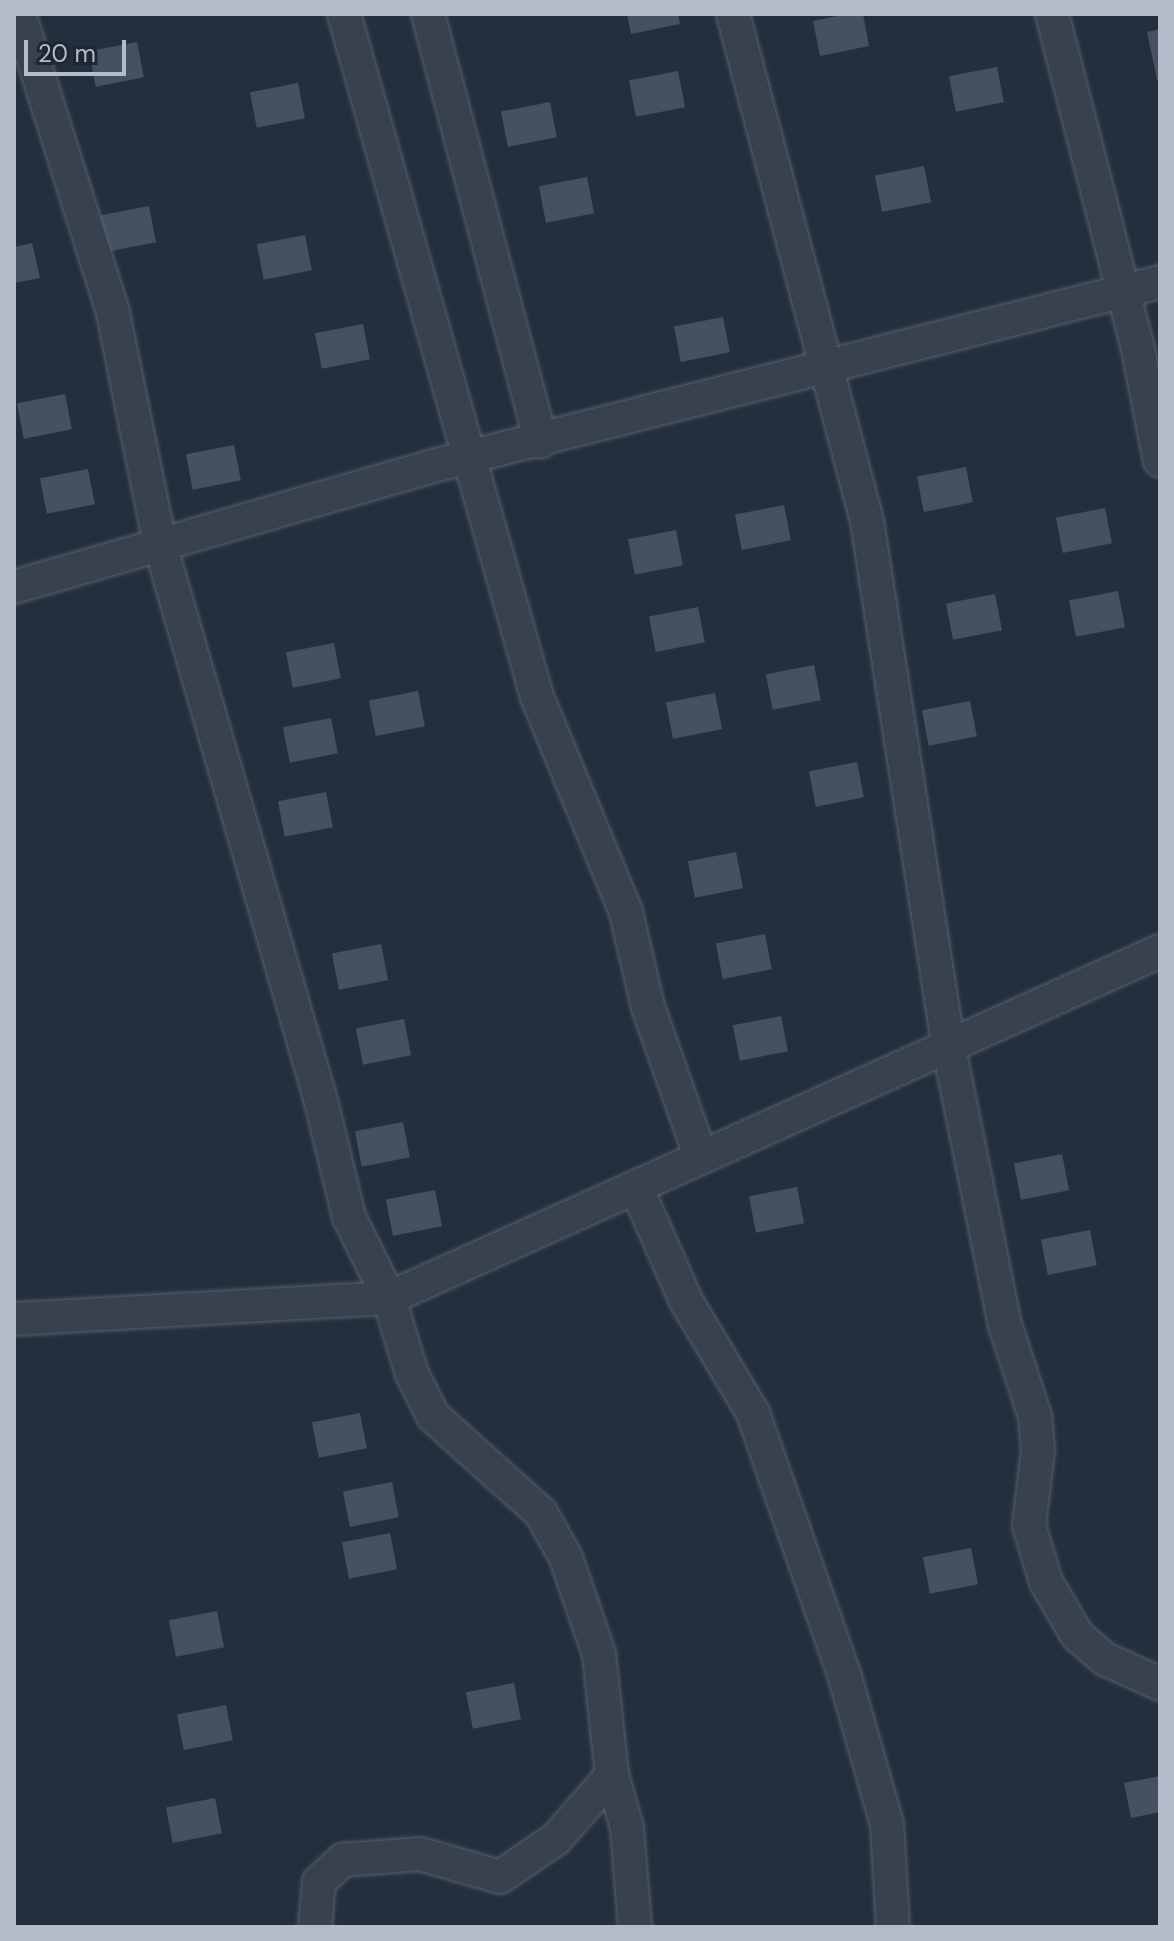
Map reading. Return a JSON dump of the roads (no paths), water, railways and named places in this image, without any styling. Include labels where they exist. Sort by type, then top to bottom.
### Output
[{"type":"street","points":[[19,14],[113,313],[160,544],[321,1101],[349,1217],[389,1298],[412,1374],[433,1416],[541,1513],[566,1558],[599,1654],[612,1775],[627,1828],[635,1927]]},
{"type":"street","points":[[344,14],[537,697],[626,912],[648,1007],[700,1155]]},
{"type":"street","points":[[428,14],[541,441]]},
{"type":"street","points":[[733,14],[829,363],[867,521],[948,1043],[1005,1325],[1035,1416],[1038,1450],[1029,1525],[1046,1582],[1077,1635],[1105,1659],[1160,1684]]},
{"type":"street","points":[[1052,14],[1120,291],[1138,349],[1160,461]]},
{"type":"street","points":[[14,587],[433,466],[471,460],[829,363],[1160,282]]},
{"type":"street","points":[[14,1319],[389,1298],[948,1043],[1160,951]]},
{"type":"street","points":[[636,1187],[686,1301],[753,1413],[845,1677],[887,1824],[893,1927]]},
{"type":"street","points":[[315,1927],[319,1882],[343,1860],[420,1854],[500,1877],[556,1839],[612,1775]]}]
